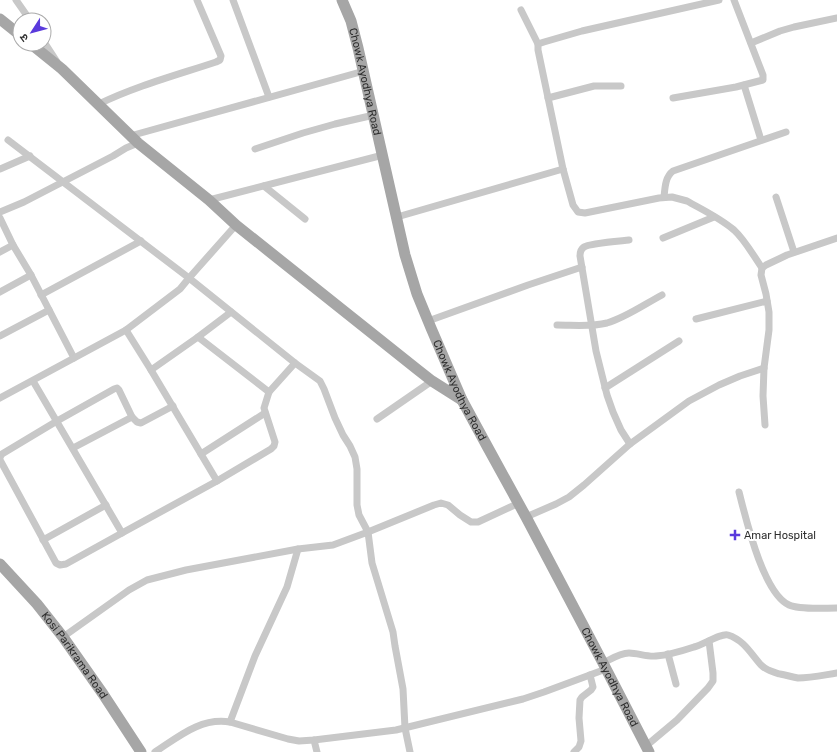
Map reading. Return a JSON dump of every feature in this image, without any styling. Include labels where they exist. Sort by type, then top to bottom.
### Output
[{"type":"main road","name":"Chowk Ayodhya Road","points":[[342,0],[351,22],[364,71],[396,217],[407,262],[417,294],[462,400],[519,503],[647,749]]},
{"type":"main road","points":[[0,19],[12,29]]},
{"type":"main road","points":[[41,52],[62,69],[134,139],[209,200],[236,225],[432,381],[462,400]]},
{"type":"main road","name":"Kosi Parikrama Road","points":[[0,564],[37,604],[63,637],[141,752]]},
{"type":"street","points":[[16,0],[24,12]]},
{"type":"street","points":[[99,104],[140,87],[220,60],[221,56],[197,0]]},
{"type":"street","points":[[234,0],[269,98]]},
{"type":"street","points":[[538,44],[582,31],[719,0]]},
{"type":"street","points":[[673,98],[763,80],[763,75],[734,0]]},
{"type":"street","points":[[521,10],[538,44],[563,168],[573,205],[578,212],[585,213],[664,197],[681,199],[726,223],[744,242],[762,268]]},
{"type":"street","points":[[750,43],[780,31],[837,18]]},
{"type":"street","points":[[51,52],[62,69]]},
{"type":"street","points":[[0,212],[24,202],[113,156],[126,148],[134,139],[364,71]]},
{"type":"street","points":[[744,85],[761,140]]},
{"type":"street","points":[[548,98],[594,86],[621,86]]},
{"type":"street","points":[[255,149],[303,133],[374,115]]},
{"type":"street","points":[[664,197],[666,182],[669,174],[673,170],[786,132]]},
{"type":"street","points":[[8,140],[189,278],[322,385],[335,418],[355,457],[357,469],[357,505],[359,515],[368,532],[372,563],[393,632],[394,646],[403,689],[405,728],[410,752]]},
{"type":"street","points":[[209,200],[383,155]]},
{"type":"street","points":[[0,169],[30,156]]},
{"type":"street","points":[[396,217],[563,168]]},
{"type":"street","points":[[264,186],[305,219]]},
{"type":"street","points":[[776,197],[794,252]]},
{"type":"street","points":[[663,238],[714,217]]},
{"type":"street","points":[[0,218],[74,358]]},
{"type":"street","points":[[0,398],[126,330],[180,289],[236,225]]},
{"type":"street","points":[[765,425],[764,368],[769,330],[769,312],[766,294],[760,275],[762,268],[794,252],[837,238]]},
{"type":"street","points":[[630,240],[584,247],[581,250],[580,256],[596,351],[605,388],[621,430],[630,444]]},
{"type":"street","points":[[41,295],[141,241]]},
{"type":"street","points":[[0,252],[13,244]]},
{"type":"street","points":[[428,321],[582,267]]},
{"type":"street","points":[[0,292],[31,275]]},
{"type":"street","points":[[557,325],[592,325],[607,323],[631,313],[662,295]]},
{"type":"street","points":[[696,319],[767,301]]},
{"type":"street","points":[[0,336],[49,310]]},
{"type":"street","points":[[151,370],[231,312]]},
{"type":"street","points":[[126,330],[217,481]]},
{"type":"street","points":[[198,337],[269,392]]},
{"type":"street","points":[[605,388],[680,341]]},
{"type":"street","points":[[173,406],[140,423],[132,417],[117,388],[57,421],[2,454],[0,460],[53,560],[56,563],[60,565],[66,564],[217,481],[271,449],[275,442],[264,408],[269,392],[295,363]]},
{"type":"street","points":[[526,517],[569,497],[630,444],[689,402],[719,385],[764,368]]},
{"type":"street","points":[[33,380],[122,533]]},
{"type":"street","points":[[377,419],[432,381]]},
{"type":"street","points":[[201,454],[265,414]]},
{"type":"street","points":[[73,448],[132,417]]},
{"type":"street","points":[[739,492],[756,553],[777,595],[790,606],[798,608],[837,608]]},
{"type":"street","points":[[63,637],[138,584],[147,580],[186,570],[298,549],[333,545],[441,503],[448,505],[471,522],[478,522],[519,503]]},
{"type":"street","points":[[43,540],[106,505]]},
{"type":"street","points":[[230,722],[255,656],[287,587],[298,549]]},
{"type":"street","points":[[155,752],[197,726],[208,722],[230,722],[298,741],[396,730],[523,699],[544,692],[590,675],[623,654],[629,653],[643,656],[668,654],[699,646],[726,634],[732,636],[746,646],[766,670],[796,678],[806,678],[837,673]]},
{"type":"street","points":[[647,749],[678,720],[708,688],[712,681],[713,674],[709,642]]},
{"type":"street","points":[[668,654],[676,684]]},
{"type":"street","points":[[574,752],[579,747],[581,741],[579,718],[580,700],[593,687],[590,675]]},
{"type":"street","points":[[314,740],[317,752]]},
{"type":"place","name":"Amar Hospital","points":[[735,535]]}]
